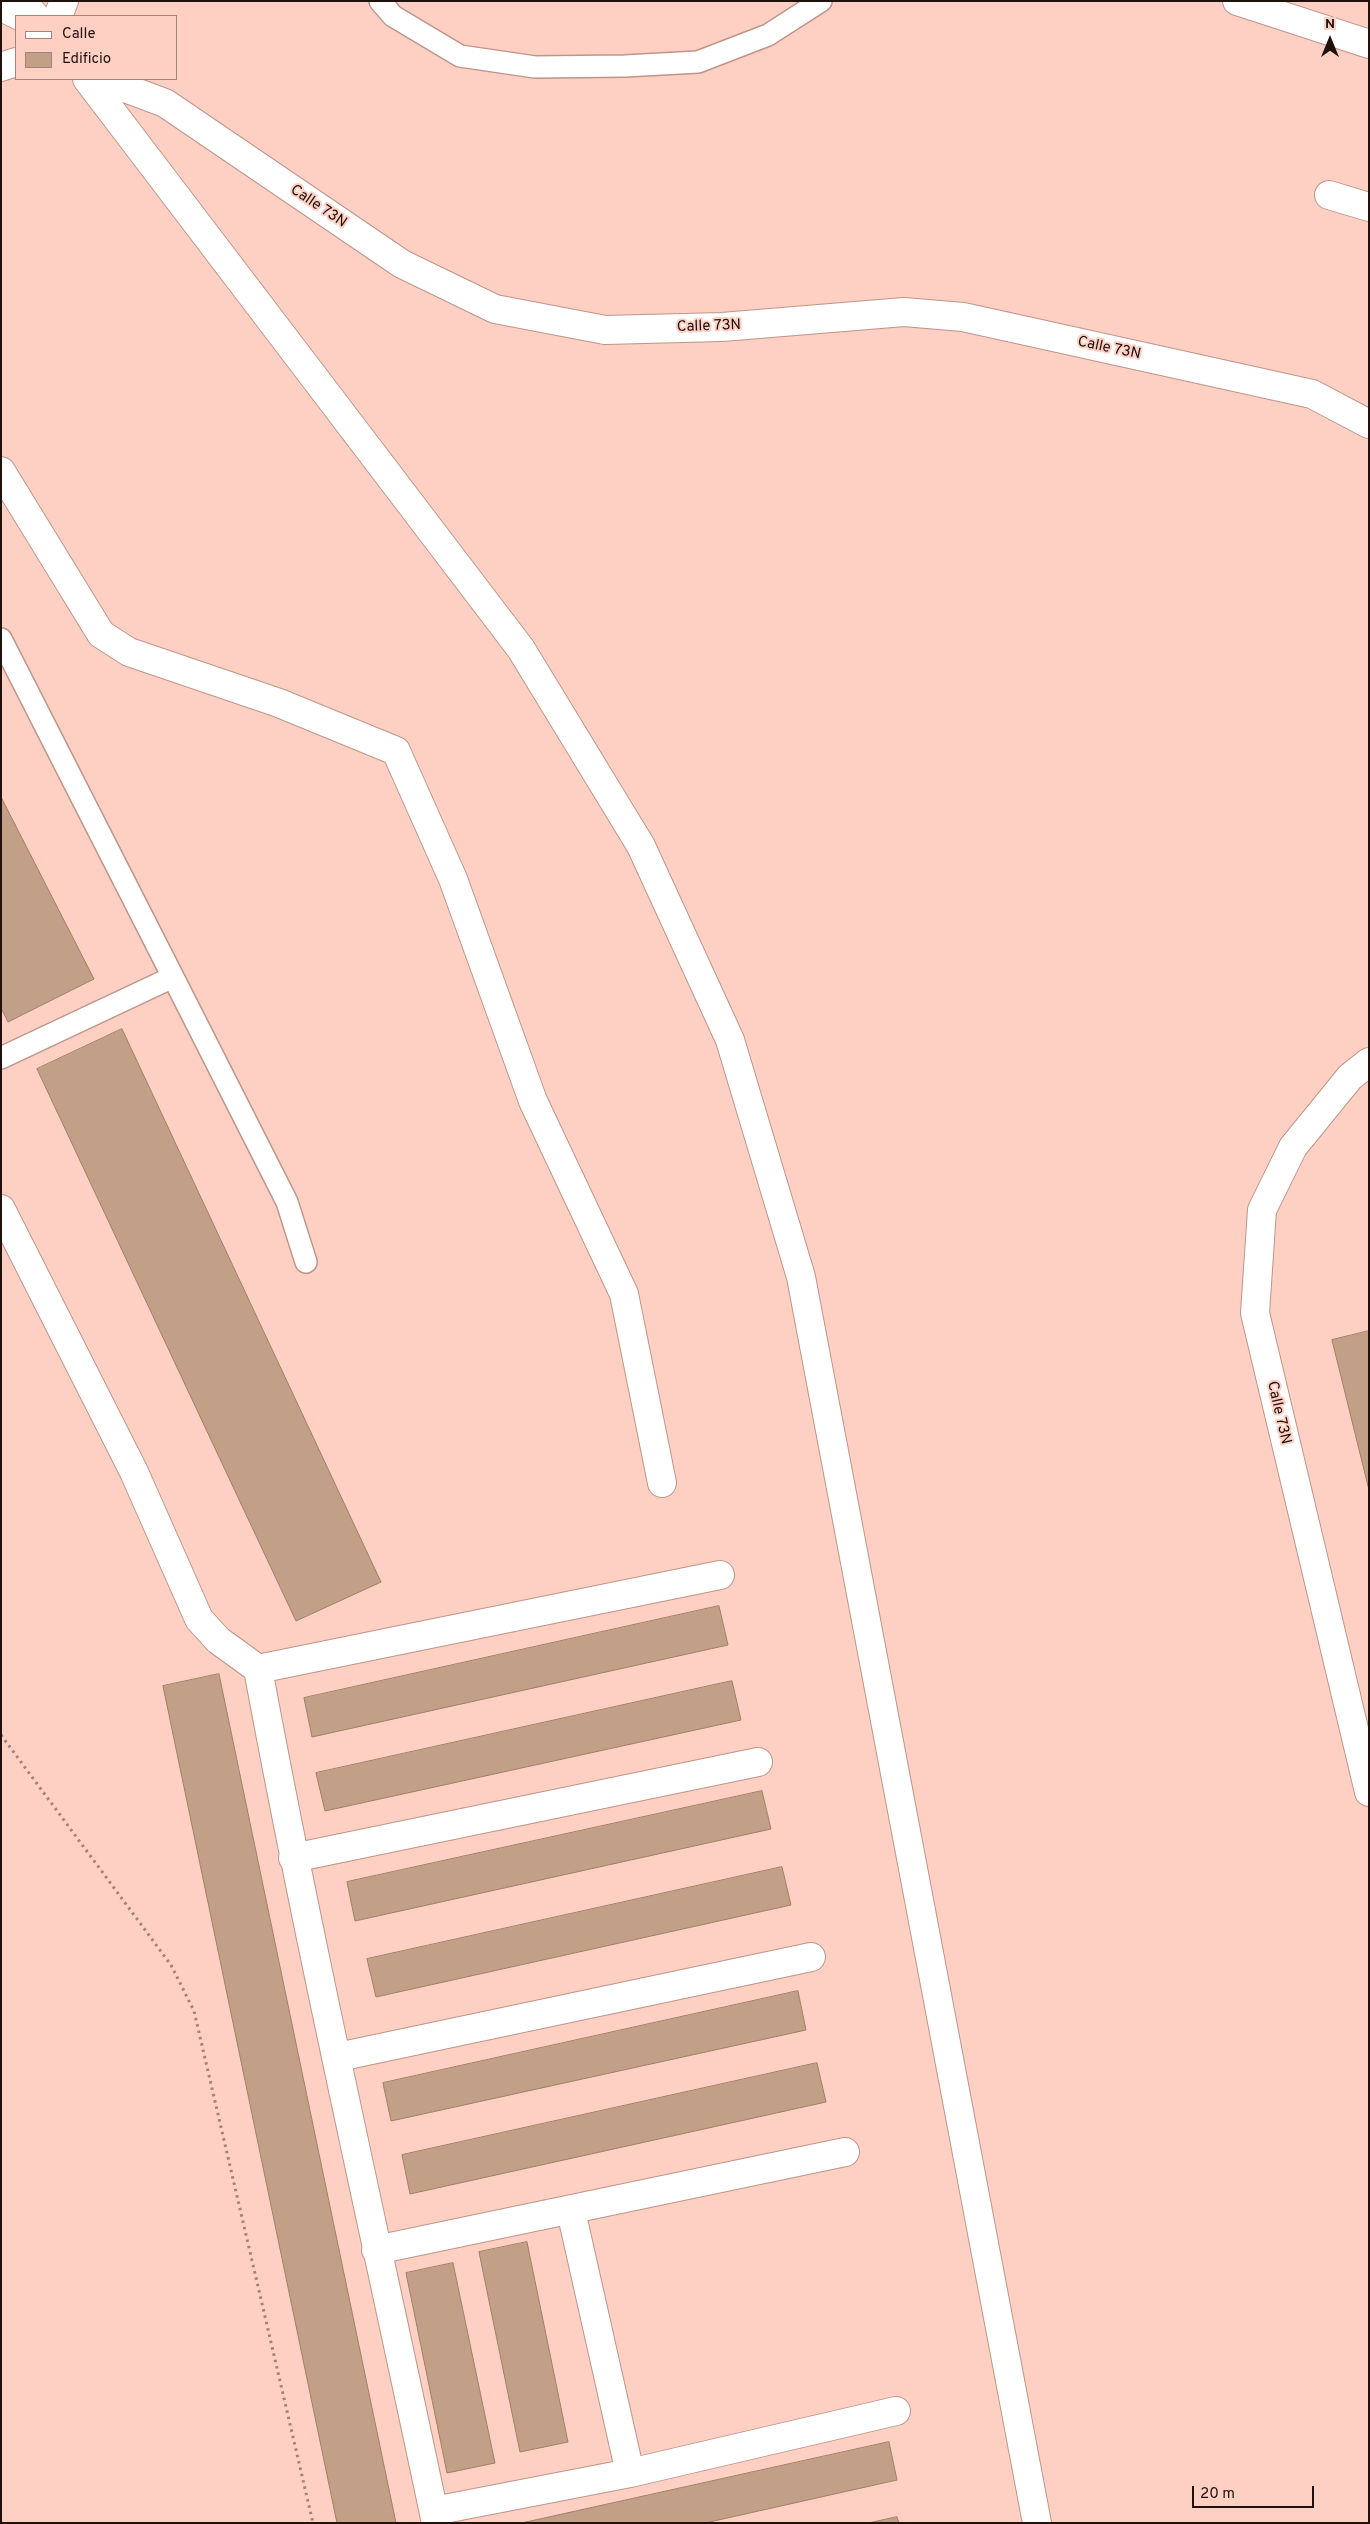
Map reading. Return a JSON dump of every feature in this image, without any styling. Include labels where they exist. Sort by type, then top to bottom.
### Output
[{"type":"main road","points":[[22,1],[34,15]]},
{"type":"main road","points":[[58,15],[64,1]]},
{"type":"main road","points":[[1238,1],[1369,44]]},
{"type":"main road","points":[[1,7],[18,15]]},
{"type":"main road","points":[[1,67],[15,62]]},
{"type":"main road","points":[[92,85],[521,649],[641,846],[730,1040],[801,1277],[1037,2523]]},
{"type":"main road","name":"Calle 73N","points":[[92,85],[122,87],[165,103],[402,264],[495,309],[605,330],[722,327],[904,312],[963,317],[1312,394],[1369,424]]},
{"type":"main road","points":[[1329,195],[1369,207]]},
{"type":"main road","points":[[1,472],[101,634],[128,652],[279,703],[396,751],[452,879],[533,1101],[624,1294],[662,1483]]},
{"type":"main road","name":"Calle 73N","points":[[1369,1062],[1350,1077],[1293,1147],[1262,1210],[1255,1313],[1369,1792]]},
{"type":"main road","points":[[1,1209],[134,1472],[199,1619],[218,1640],[258,1669],[293,1858],[338,2057],[376,2250],[435,2517],[896,2411]]},
{"type":"main road","points":[[258,1669],[720,1575]]},
{"type":"main road","points":[[293,1858],[758,1762]]},
{"type":"main road","points":[[338,2057],[811,1957]]},
{"type":"main road","points":[[376,2250],[571,2211],[845,2152]]},
{"type":"main road","points":[[571,2211],[630,2473]]},
{"type":"lane","points":[[380,1],[394,16],[460,56],[535,67],[625,66],[698,62],[768,35],[821,1]]},
{"type":"lane","points":[[1,638],[287,1202],[306,1262]]},
{"type":"lane","points":[[1,1058],[173,977]]},
{"type":"path","points":[[1,1735],[171,1965],[194,2011],[313,2523]]},
{"type":"building","points":[[1,797],[94,979],[8,1022],[1,1008]]},
{"type":"building","points":[[122,1029],[381,1582],[296,1621],[37,1069]]},
{"type":"building","points":[[1369,1331],[1369,1490],[1332,1340]]},
{"type":"building","points":[[719,1606],[728,1645],[312,1737],[304,1698]]},
{"type":"building","points":[[219,1674],[396,2523],[337,2523],[163,1686]]},
{"type":"building","points":[[732,1681],[741,1720],[325,1811],[316,1773]]},
{"type":"building","points":[[762,1791],[771,1829],[355,1921],[347,1882]]},
{"type":"building","points":[[782,1867],[791,1905],[376,1997],[367,1959]]},
{"type":"building","points":[[798,1991],[806,2030],[391,2121],[383,2083]]},
{"type":"building","points":[[817,2063],[826,2102],[410,2194],[402,2155]]},
{"type":"building","points":[[527,2242],[568,2442],[520,2452],[479,2252]]},
{"type":"building","points":[[453,2263],[495,2463],[447,2473],[406,2273]]},
{"type":"building","points":[[889,2442],[897,2480],[705,2523],[522,2523]]},
{"type":"building","points":[[897,2517],[899,2523],[869,2523]]}]
